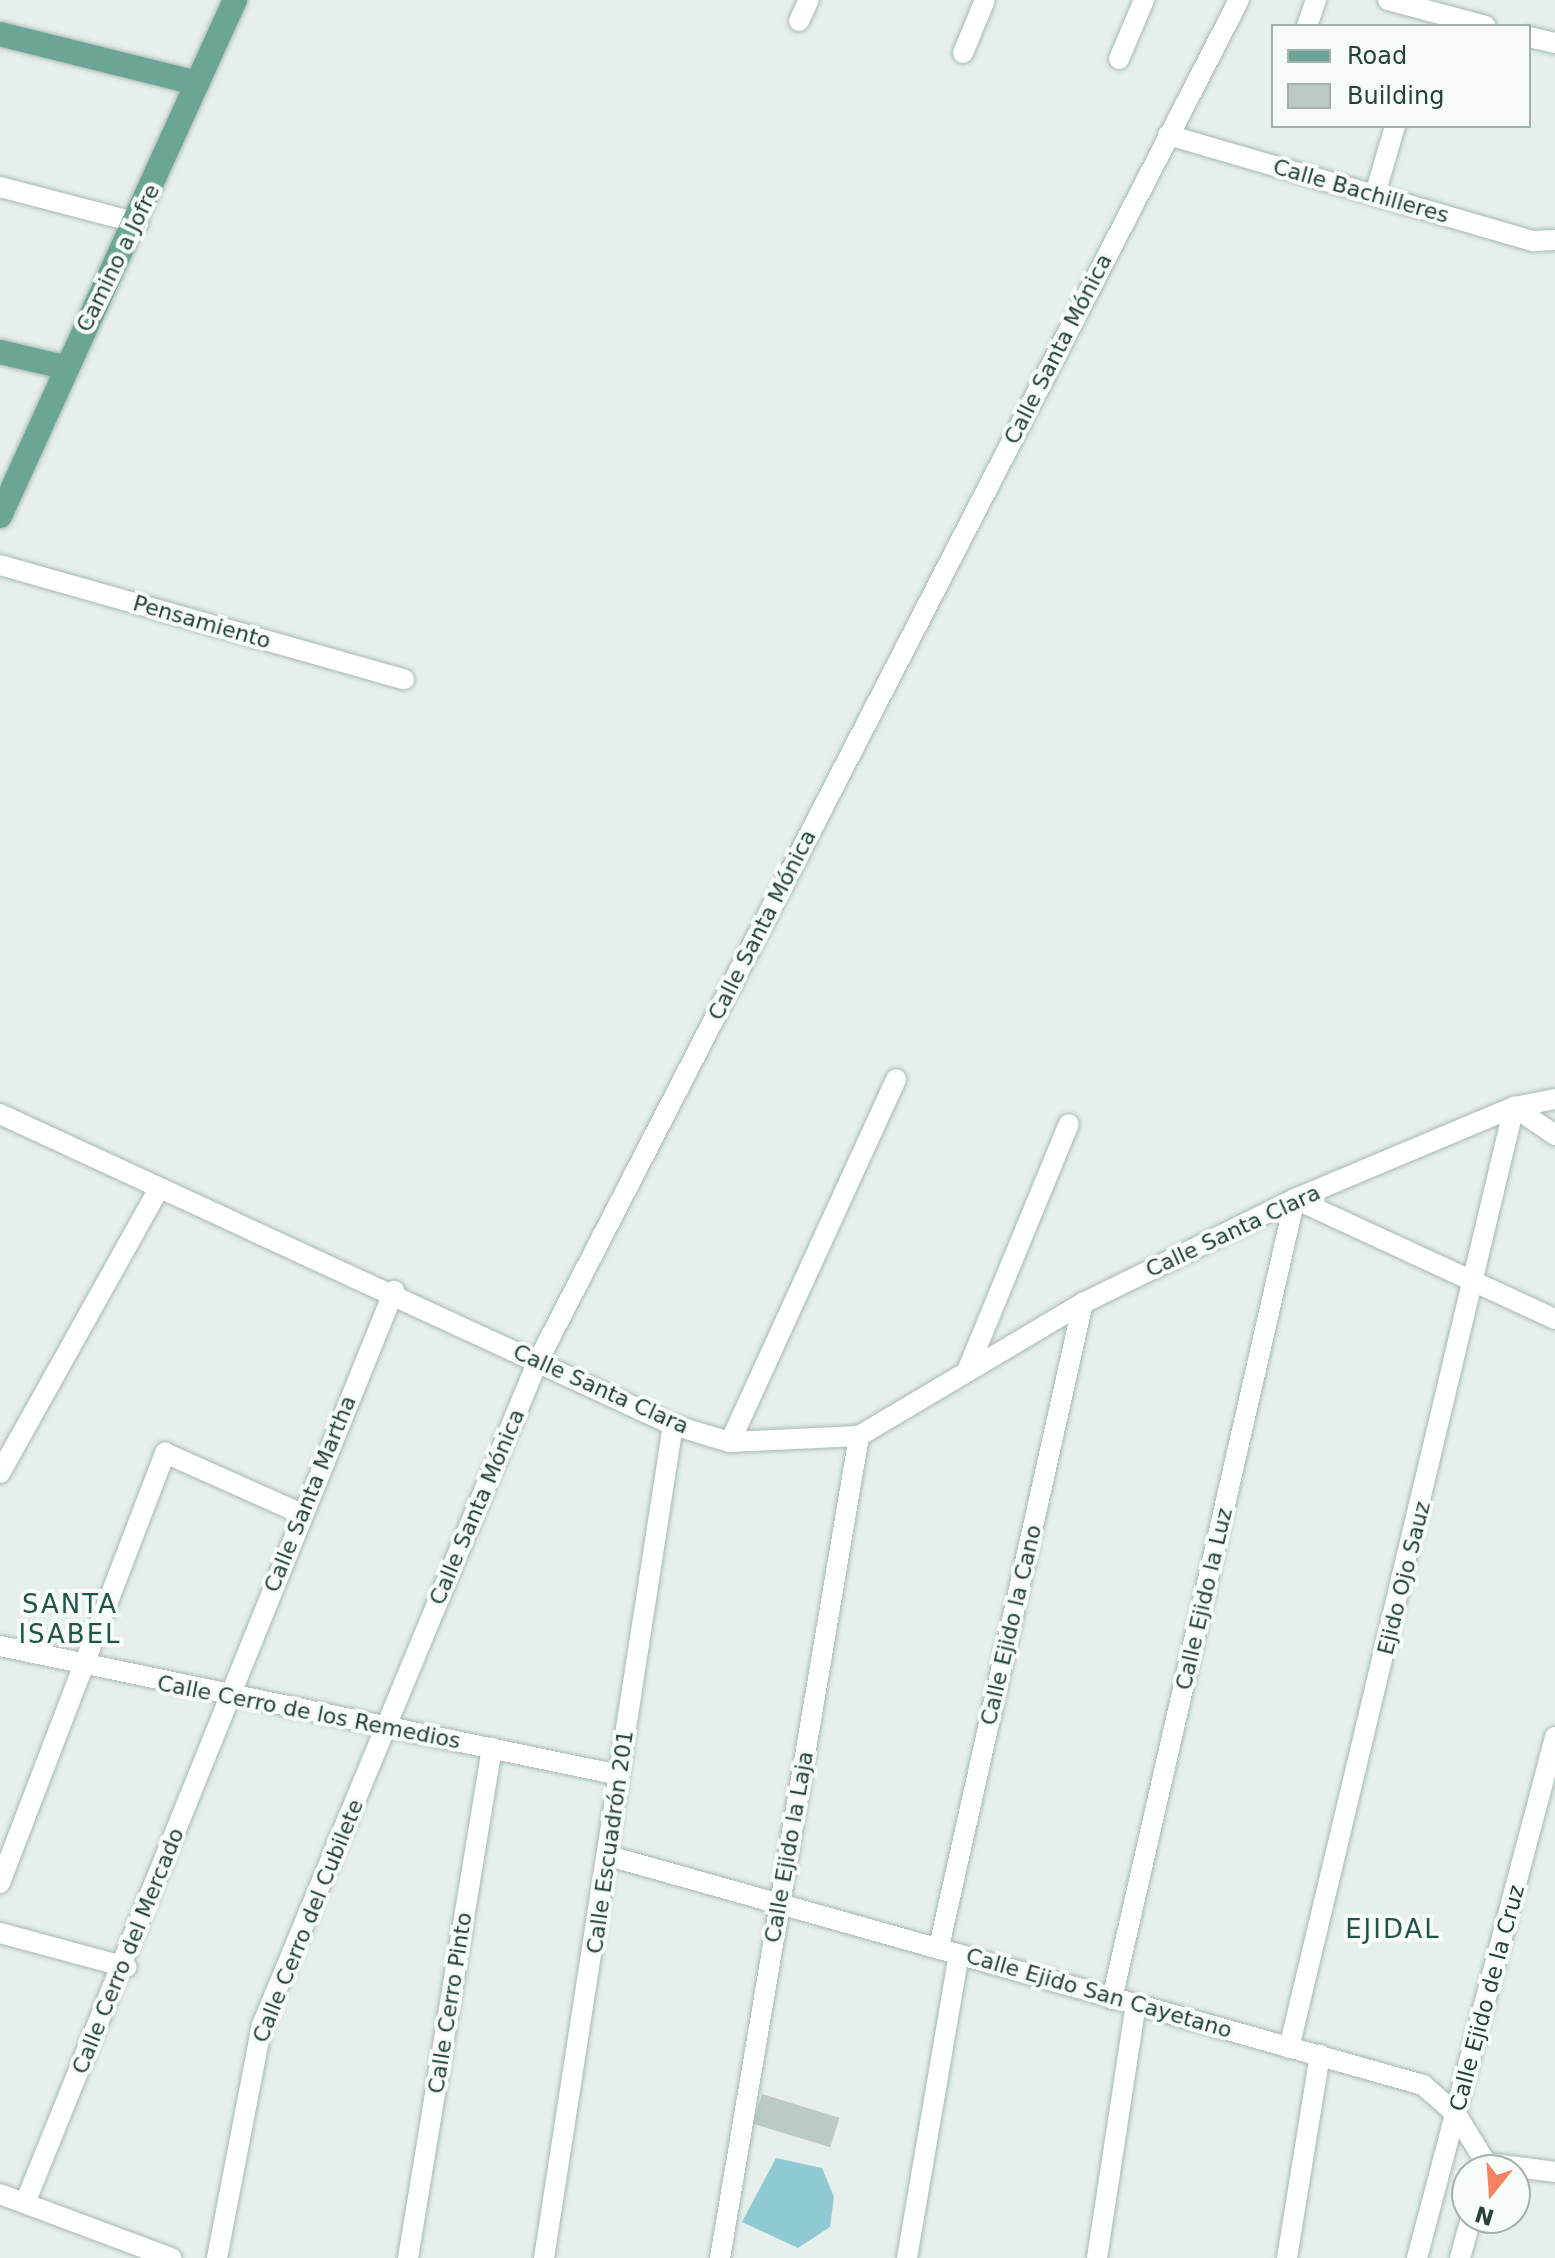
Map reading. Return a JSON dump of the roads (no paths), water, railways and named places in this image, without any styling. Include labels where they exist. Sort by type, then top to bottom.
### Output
[{"type":"main road","name":"Camino a Jofre","points":[[0,516],[64,367],[138,223],[235,0]]},
{"type":"main road","points":[[0,34],[197,83]]},
{"type":"main road","points":[[0,352],[64,367]]},
{"type":"street","points":[[799,21],[809,0]]},
{"type":"street","points":[[963,53],[985,0]]},
{"type":"street","points":[[1119,59],[1144,0]]},
{"type":"street","name":"Calle Santa Mónica","points":[[385,1729],[537,1363],[1239,0]]},
{"type":"street","points":[[1308,24],[1316,0]]},
{"type":"street","points":[[1388,0],[1477,24]]},
{"type":"street","points":[[1531,37],[1555,43]]},
{"type":"street","points":[[1375,194],[1394,128]]},
{"type":"street","name":"Calle Bachilleres","points":[[1168,135],[1534,241],[1555,240]]},
{"type":"street","points":[[0,187],[138,223]]},
{"type":"street","name":"Pensamiento","points":[[0,565],[404,679]]},
{"type":"street","points":[[730,1442],[896,1079]]},
{"type":"street","name":"Calle Santa Clara","points":[[0,1114],[394,1291],[537,1363],[673,1425],[730,1442],[859,1436],[1083,1303],[1295,1199],[1514,1107],[1555,1099]]},
{"type":"street","points":[[1514,1107],[1555,1135]]},
{"type":"street","name":"Ejido Ojo Sauz","points":[[1289,2048],[1475,1288],[1514,1107]]},
{"type":"street","points":[[967,1371],[1069,1124]]},
{"type":"street","points":[[0,1473],[159,1188]]},
{"type":"street","points":[[1295,1199],[1475,1288],[1555,1319]]},
{"type":"street","name":"Calle Ejido la Luz","points":[[1112,1999],[1295,1199]]},
{"type":"street","name":"Calle Santa Martha","points":[[226,1698],[394,1291]]},
{"type":"street","name":"Calle Ejido la Cano","points":[[939,1947],[1083,1303]]},
{"type":"street","name":"Calle Escuadrón 201","points":[[544,2258],[609,1856],[673,1425]]},
{"type":"street","name":"Calle Ejido la Laja","points":[[720,2258],[859,1436]]},
{"type":"street","points":[[0,1883],[88,1666],[165,1453],[302,1514]]},
{"type":"street","name":"Calle Cerro de los Remedios","points":[[0,1646],[226,1698],[619,1775]]},
{"type":"street","name":"Calle Cerro del Mercado","points":[[25,2203],[126,1967],[226,1698]]},
{"type":"street","name":"Calle Cerro del Cubilete","points":[[217,2258],[262,2025],[385,1729]]},
{"type":"street","name":"Calle Ejido de la Cruz","points":[[1417,2258],[1555,1737]]},
{"type":"street","name":"Calle Cerro Pinto","points":[[408,2258],[492,1748]]},
{"type":"street","name":"Calle Ejido San Cayetano","points":[[609,1856],[779,1901],[1112,1999],[1423,2085],[1456,2114],[1479,2154]]},
{"type":"street","points":[[0,1933],[126,1967]]},
{"type":"street","points":[[907,2258],[959,1954]]},
{"type":"street","points":[[1097,2258],[1136,2004]]},
{"type":"street","points":[[1287,2258],[1320,2055]]},
{"type":"street","name":"Calle Ejido San Cayetano","points":[[1531,2170],[1555,2172]]},
{"type":"street","points":[[0,2194],[171,2258]]},
{"type":"street","points":[[1460,2258],[1467,2234]]},
{"type":"water","points":[[776,2158],[822,2168],[834,2197],[830,2227],[798,2248],[742,2222]]},
{"type":"district","name":"SANTA ISABEL","points":[[70,1620]]},
{"type":"district","name":"EJIDAL","points":[[1393,1930]]}]
